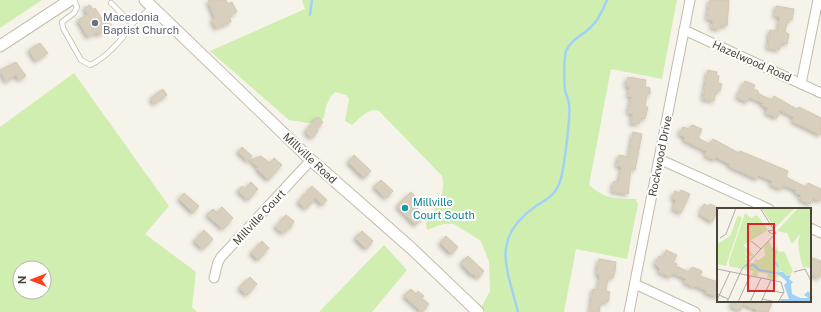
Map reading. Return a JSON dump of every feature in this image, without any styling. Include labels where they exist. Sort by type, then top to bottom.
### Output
[{"type":"street","points":[[0,46],[70,0]]},
{"type":"street","name":"Rockwood Drive","points":[[629,312],[690,0]]},
{"type":"street","points":[[801,84],[818,0]]},
{"type":"street","name":"Millville Road","points":[[148,4],[311,160],[411,248],[478,312]]},
{"type":"street","name":"Hazelwood Road","points":[[684,30],[821,93]]},
{"type":"street","name":"Millville Court","points":[[214,278],[218,262],[221,257],[311,160]]},
{"type":"street","points":[[659,160],[767,208]]},
{"type":"street","points":[[811,228],[821,232]]},
{"type":"street","points":[[635,284],[695,312]]},
{"type":"lane","points":[[74,0],[77,7],[74,13],[62,22],[63,28],[80,60],[90,65],[98,61],[127,32],[148,4]]},
{"type":"lane","points":[[111,3],[132,24]]},
{"type":"green space","points":[[0,0],[42,0],[0,28]]},
{"type":"green space","points":[[302,0],[677,0],[662,79],[611,69],[589,185],[605,196],[622,199],[636,199],[638,204],[627,259],[576,249],[564,312],[486,312],[481,308],[490,291],[489,262],[481,241],[454,224],[443,224],[427,230],[426,224],[442,195],[442,176],[379,111],[375,110],[368,112],[361,116],[352,125],[345,121],[349,99],[346,95],[335,92],[331,96],[326,106],[324,117],[320,122],[309,123],[289,120],[210,51],[305,9]]},
{"type":"green space","points":[[74,73],[169,206],[145,234],[196,272],[192,307],[197,312],[0,312],[0,127]]},
{"type":"green space","points":[[384,245],[407,270],[372,312],[319,312]]},
{"type":"building","points":[[226,0],[228,4],[232,2],[237,12],[229,16],[231,22],[216,28],[212,20],[215,18],[208,1]]},
{"type":"building","points":[[710,0],[729,0],[727,26],[721,25],[720,29],[712,28],[713,20],[707,19]]},
{"type":"building","name":"Macedonia Baptist Church","points":[[90,5],[93,10],[95,8],[103,20],[107,18],[112,27],[98,35],[97,32],[88,37],[78,20],[88,14],[84,8]]},
{"type":"building","points":[[776,6],[794,9],[792,20],[788,19],[785,32],[789,34],[787,44],[781,43],[779,50],[768,48],[770,30],[778,31],[780,17],[775,16]]},
{"type":"building","points":[[40,43],[48,53],[36,61],[29,50]]},
{"type":"building","points":[[16,62],[26,76],[19,80],[16,75],[6,82],[0,70]]},
{"type":"building","points":[[708,70],[717,72],[716,75],[719,76],[718,83],[722,84],[720,91],[716,91],[714,101],[703,99]]},
{"type":"building","points":[[628,77],[646,80],[645,87],[650,88],[650,94],[647,94],[645,107],[648,107],[645,119],[641,118],[639,124],[631,123],[633,114],[628,113],[632,96],[628,96],[630,87],[626,86]]},
{"type":"building","points":[[745,81],[755,85],[753,89],[758,91],[759,94],[772,100],[774,96],[797,109],[799,107],[821,118],[821,135],[792,121],[794,117],[780,110],[777,118],[766,113],[768,108],[762,105],[763,103],[750,97],[747,102],[737,97]]},
{"type":"building","points":[[163,89],[167,95],[154,104],[151,98]]},
{"type":"building","points":[[318,117],[323,122],[313,137],[310,137],[306,133],[306,130]]},
{"type":"building","points":[[692,125],[702,129],[698,138],[710,144],[713,139],[739,153],[740,151],[788,171],[786,177],[806,187],[808,183],[821,189],[821,201],[813,198],[810,204],[800,199],[801,195],[795,192],[796,190],[783,185],[782,189],[771,185],[772,181],[759,175],[757,179],[729,166],[730,164],[716,157],[715,160],[706,156],[706,151],[684,140],[685,137],[679,134],[683,127],[689,129]]},
{"type":"building","points":[[633,132],[642,134],[635,170],[631,169],[628,194],[612,191],[614,181],[619,182],[622,167],[617,166],[619,155],[629,157]]},
{"type":"building","points":[[242,147],[252,156],[248,161],[238,152]]},
{"type":"building","points":[[354,155],[371,171],[364,178],[348,162]]},
{"type":"building","points":[[261,156],[270,163],[274,158],[282,165],[268,180],[257,169],[258,167],[250,160]]},
{"type":"building","points":[[381,180],[393,191],[386,198],[374,187]]},
{"type":"building","points":[[251,182],[258,189],[248,200],[238,191],[242,186],[245,189]]},
{"type":"building","points":[[312,186],[327,200],[322,205],[315,198],[306,209],[298,202]]},
{"type":"building","points":[[681,190],[690,194],[681,213],[673,209],[676,200],[672,198],[675,191],[679,193]]},
{"type":"building","name":"Millville Court South","points":[[411,192],[416,197],[411,202],[425,216],[415,225],[397,206]]},
{"type":"building","points":[[184,193],[199,206],[193,213],[179,199]]},
{"type":"building","points":[[704,204],[708,206],[710,204],[719,208],[717,208],[717,212],[712,222],[700,214]]},
{"type":"building","points":[[222,207],[233,218],[223,229],[207,215],[213,209],[217,213]]},
{"type":"building","points":[[286,215],[294,221],[291,227],[283,233],[275,227]]},
{"type":"building","points":[[204,230],[213,239],[203,249],[194,241]]},
{"type":"building","points":[[362,231],[373,241],[366,249],[355,238]]},
{"type":"building","points":[[446,236],[458,247],[451,254],[440,243]]},
{"type":"building","points":[[262,241],[269,248],[258,260],[251,253]]},
{"type":"building","points":[[666,250],[677,255],[673,262],[677,264],[676,266],[689,272],[692,267],[702,271],[700,276],[717,282],[717,297],[706,293],[707,291],[694,285],[694,287],[684,282],[686,279],[673,273],[670,277],[659,272],[660,269],[655,264],[659,256],[663,258]]},
{"type":"building","points":[[468,256],[484,271],[478,278],[473,274],[472,275],[461,263]]},
{"type":"building","points":[[811,257],[821,261],[820,278],[811,274]]},
{"type":"building","points":[[599,259],[616,262],[615,272],[613,278],[608,278],[606,291],[610,292],[608,302],[601,302],[599,312],[590,312],[593,289],[598,289],[600,277],[597,273]]},
{"type":"building","points":[[250,277],[257,284],[247,295],[239,288]]},
{"type":"building","points":[[411,289],[416,294],[418,291],[424,296],[422,298],[429,304],[422,312],[404,296]]},
{"type":"building","points":[[733,302],[772,303],[768,312],[756,312],[757,310],[743,304],[740,311],[731,306]]},
{"type":"waterway","points":[[310,15],[312,0]]},
{"type":"waterway","points":[[518,312],[507,268],[507,242],[512,230],[522,218],[552,195],[557,188],[564,164],[569,119],[569,103],[564,82],[565,54],[568,47],[595,22],[607,0]]},
{"type":"place","name":"Macedonia Baptist Church","points":[[95,23]]},
{"type":"place","name":"Millville Court South","points":[[405,208]]}]
